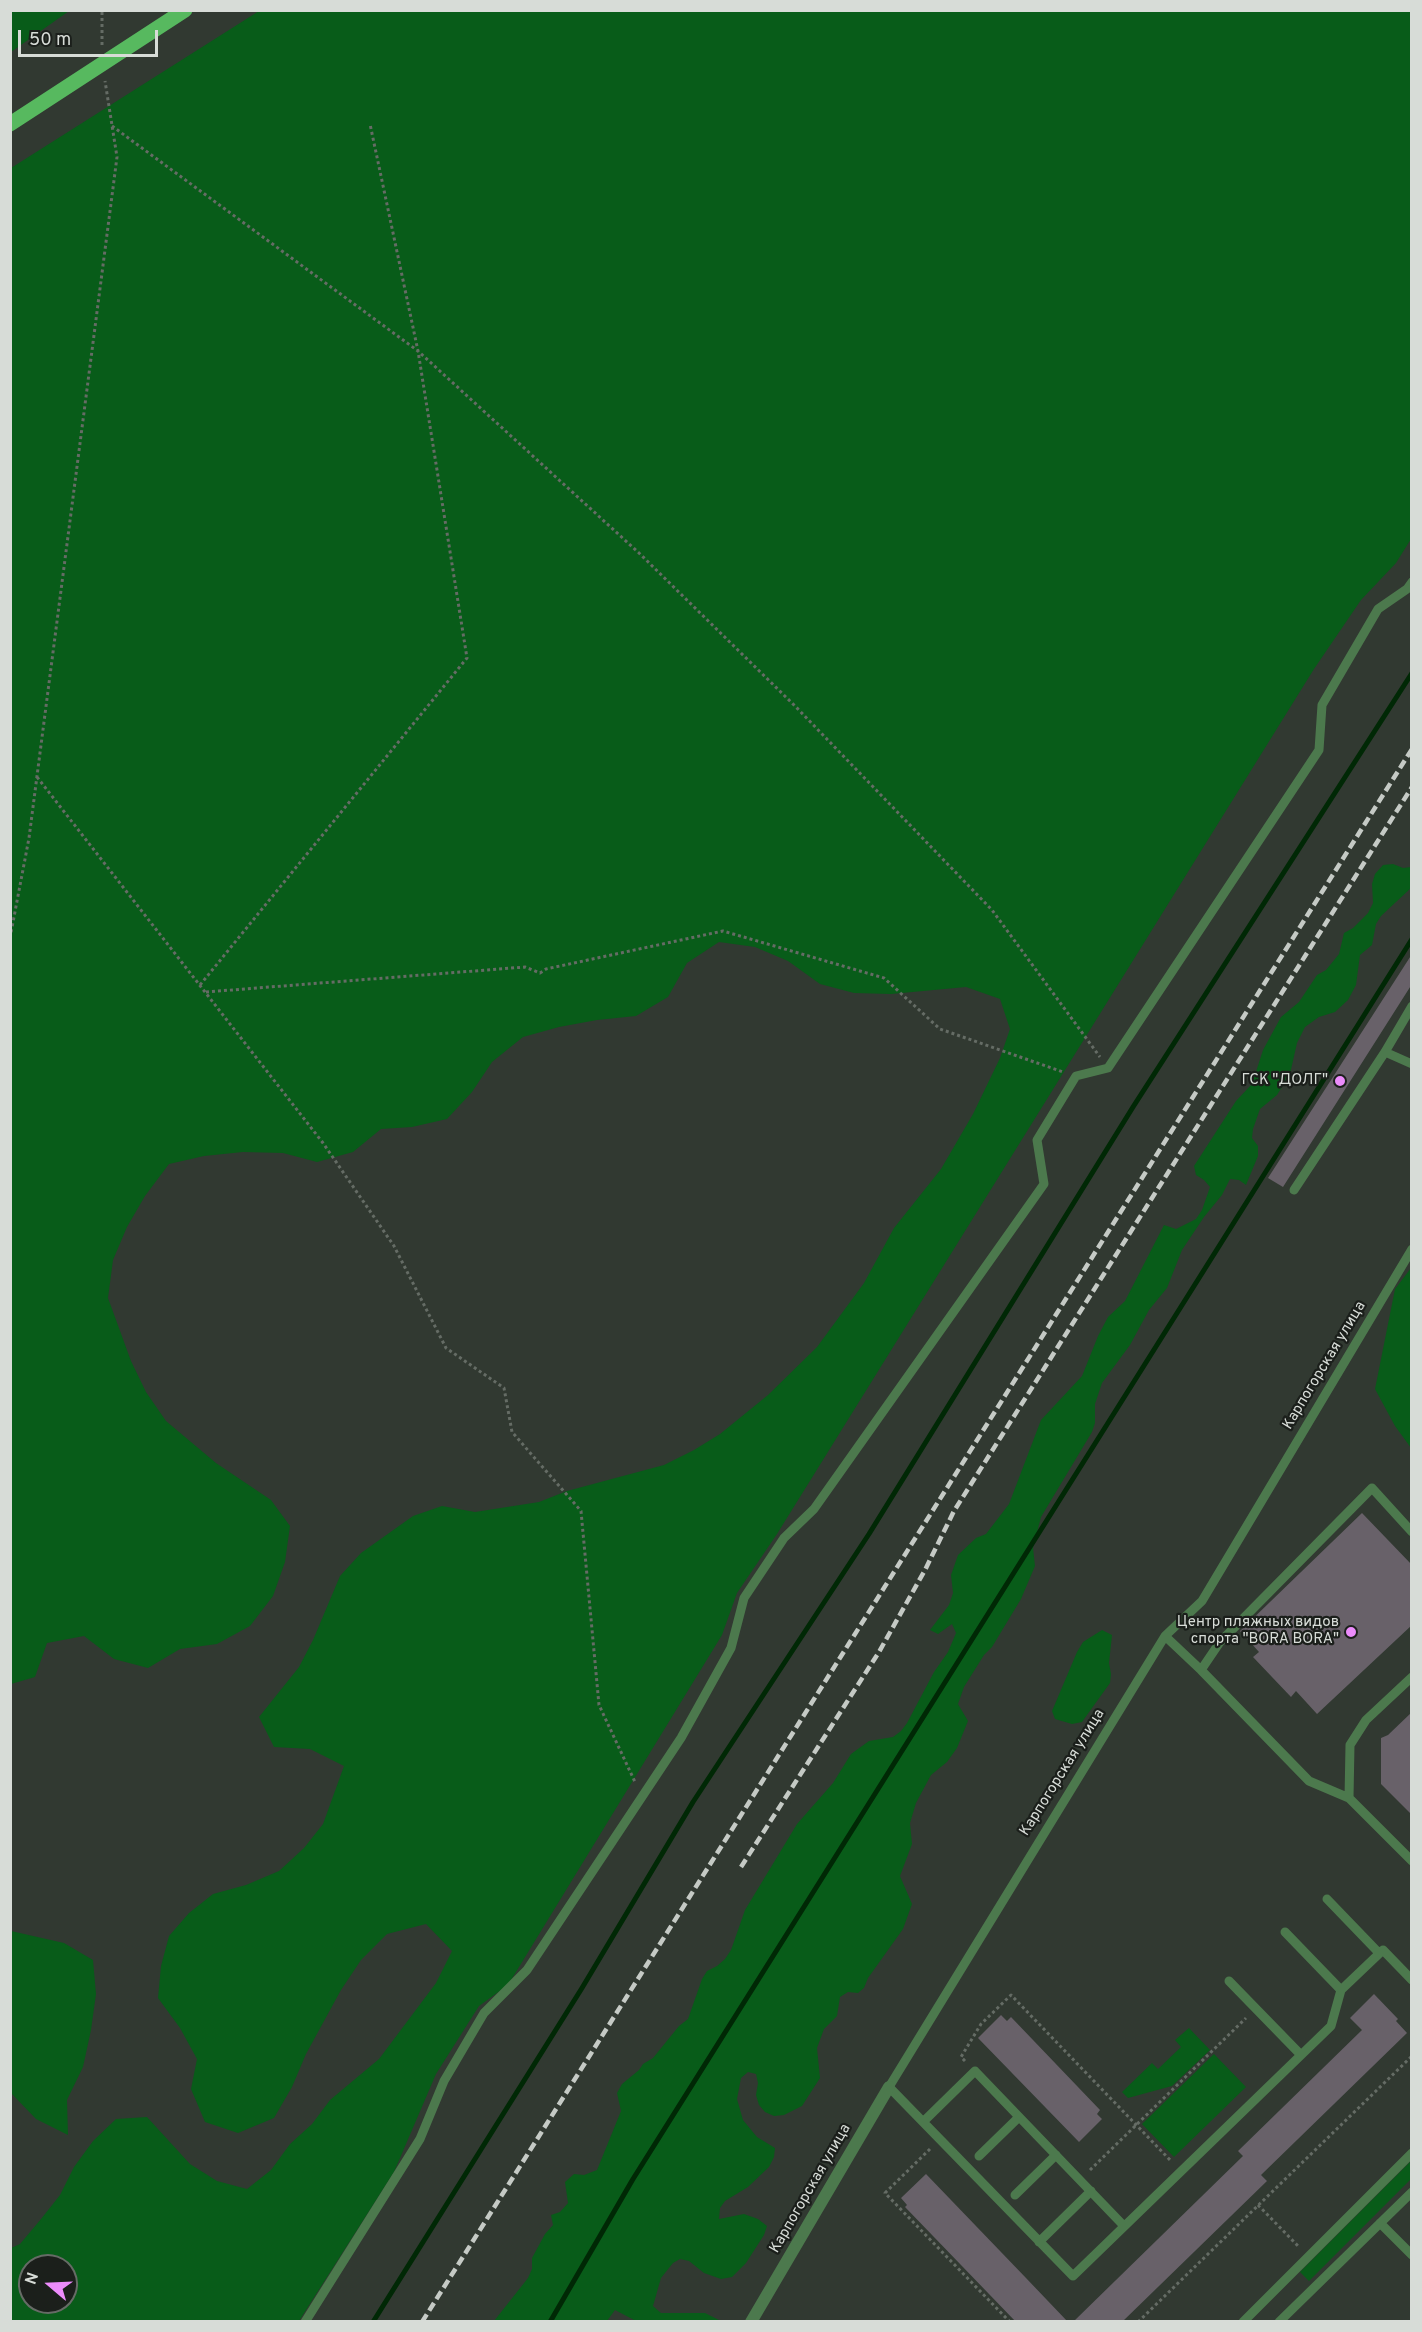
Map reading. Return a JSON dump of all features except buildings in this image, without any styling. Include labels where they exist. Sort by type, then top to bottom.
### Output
[{"type":"main road","points":[[10,124],[185,10]]},
{"type":"street","name":"Карпогорская улица","points":[[751,2322],[889,2086]]},
{"type":"lane","points":[[305,2322],[420,2139],[444,2081],[484,2013],[527,1970],[681,1738],[731,1648],[744,1598],[784,1538],[814,1509],[1044,1184],[1037,1140],[1076,1076],[1108,1068],[1319,750],[1322,705],[1378,609],[1407,590],[1412,582]]},
{"type":"lane","points":[[1294,1190],[1385,1052],[1412,1006]]},
{"type":"lane","points":[[1385,1052],[1412,1064]]},
{"type":"lane","name":"Карпогорская улица","points":[[889,2086],[1165,1636],[1202,1601],[1412,1249]]},
{"type":"lane","points":[[1201,1670],[1220,1642],[1372,1488],[1412,1532]]},
{"type":"lane","points":[[1165,1636],[1309,1781],[1349,1798],[1412,1861]]},
{"type":"lane","points":[[1349,1798],[1350,1745],[1366,1720],[1412,1677]]},
{"type":"lane","points":[[1327,1899],[1379,1953]]},
{"type":"lane","points":[[1285,1932],[1341,1990]]},
{"type":"lane","points":[[889,2086],[1072,2276],[1331,2026],[1341,1990],[1379,1953],[1383,1950],[1412,1980]]},
{"type":"lane","points":[[1229,1981],[1301,2055]]},
{"type":"lane","points":[[923,2122],[975,2071],[1124,2226]]},
{"type":"lane","points":[[979,2156],[1019,2117]]},
{"type":"lane","points":[[1244,2322],[1412,2153]]},
{"type":"lane","points":[[1015,2195],[1056,2155]]},
{"type":"lane","points":[[1039,2242],[1091,2191]]},
{"type":"lane","points":[[1279,2322],[1412,2192]]},
{"type":"lane","points":[[1380,2223],[1412,2255]]},
{"type":"path","points":[[10,938],[30,838],[117,157],[102,65],[102,10]]},
{"type":"path","points":[[200,985],[467,658],[418,351],[370,124]]},
{"type":"path","points":[[112,126],[418,351],[639,553],[795,706],[992,910],[1108,1068]]},
{"type":"path","points":[[37,777],[323,1143],[394,1245],[446,1348],[504,1388],[512,1432],[581,1511],[599,1705],[642,1797]]},
{"type":"path","points":[[206,992],[525,967],[540,973],[546,969],[723,931],[884,978],[940,1029],[1076,1076]]},
{"type":"path","points":[[975,2071],[961,2057],[981,2024],[1011,1995],[1181,2171]]},
{"type":"path","points":[[1080,2180],[1256,2008]]},
{"type":"path","points":[[1138,2322],[1412,2056]]},
{"type":"path","points":[[940,2139],[885,2193],[1010,2322]]},
{"type":"path","points":[[1258,2205],[1308,2256]]},
{"type":"green space","points":[[11,10],[69,10],[69,11],[11,52]]},
{"type":"green space","points":[[259,11],[1411,11],[1411,539],[1396,563],[1361,600],[1314,669],[777,1534],[737,1593],[722,1635],[508,1985],[479,2006],[436,2074],[394,2172],[299,2321],[11,2321],[11,2248],[20,2244],[41,2219],[60,2195],[74,2167],[93,2141],[116,2119],[147,2117],[190,2164],[217,2181],[247,2189],[271,2170],[290,2144],[312,2124],[330,2100],[379,2059],[436,1983],[452,1951],[426,1924],[387,1934],[361,1960],[341,1990],[274,2118],[238,2133],[205,2122],[191,2089],[197,2059],[180,2028],[158,1998],[161,1966],[169,1936],[189,1913],[213,1894],[246,1885],[279,1871],[304,1848],[323,1824],[344,1766],[310,1749],[274,1747],[259,1717],[299,1667],[340,1576],[361,1553],[413,1516],[442,1506],[475,1512],[539,1502],[567,1491],[664,1465],[720,1434],[768,1395],[817,1347],[864,1283],[894,1228],[941,1169],[973,1114],[1000,1058],[1010,1029],[1000,999],[966,987],[891,994],[854,993],[820,984],[788,961],[755,947],[719,942],[687,963],[668,997],[636,1016],[559,1027],[523,1037],[492,1062],[472,1092],[447,1119],[412,1127],[381,1129],[353,1152],[317,1162],[283,1153],[243,1152],[204,1156],[169,1164],[145,1196],[127,1227],[113,1260],[108,1298],[131,1361],[146,1392],[166,1421],[216,1463],[271,1500],[290,1526],[285,1562],[273,1596],[250,1626],[217,1644],[180,1649],[148,1668],[114,1659],[84,1636],[47,1643],[35,1677],[11,1684],[11,168]]},
{"type":"green space","points":[[1393,864],[1403,868],[1411,867],[1411,888],[1381,916],[1376,924],[1372,945],[1360,955],[1356,985],[1348,1000],[1335,1012],[1319,1017],[1305,1027],[1297,1043],[1290,1074],[1277,1095],[1260,1109],[1252,1138],[1258,1146],[1258,1156],[1246,1185],[1239,1180],[1230,1179],[1222,1195],[1182,1250],[1167,1288],[1149,1310],[1130,1345],[1102,1383],[1095,1404],[1095,1423],[1092,1432],[1041,1517],[1033,1548],[1035,1566],[1021,1599],[964,1687],[958,1704],[968,1721],[957,1748],[947,1762],[931,1775],[916,1803],[910,1823],[912,1844],[900,1876],[912,1904],[903,1929],[868,1978],[864,1988],[858,1993],[848,1992],[840,1997],[837,2016],[824,2029],[817,2048],[820,2078],[802,2106],[784,2115],[774,2116],[765,2112],[759,2105],[756,2095],[758,2083],[756,2074],[748,2072],[741,2078],[737,2099],[743,2120],[757,2137],[775,2148],[774,2157],[769,2167],[748,2187],[725,2201],[720,2208],[719,2219],[744,2214],[758,2219],[767,2226],[764,2235],[746,2263],[732,2277],[721,2279],[704,2273],[689,2261],[680,2259],[673,2263],[661,2278],[653,2306],[661,2313],[705,2313],[721,2321],[636,2321],[615,2310],[607,2321],[494,2321],[528,2278],[532,2269],[532,2258],[545,2234],[553,2225],[551,2215],[560,2212],[568,2203],[565,2182],[574,2174],[584,2175],[597,2170],[621,2111],[617,2093],[622,2084],[643,2064],[653,2058],[679,2026],[688,2019],[702,1979],[707,1971],[725,1959],[731,1950],[745,1910],[797,1824],[833,1783],[851,1754],[869,1741],[893,1737],[907,1723],[934,1672],[948,1652],[956,1633],[952,1624],[938,1634],[930,1630],[949,1605],[953,1593],[951,1575],[958,1555],[976,1538],[986,1534],[1009,1504],[1041,1420],[1082,1376],[1108,1317],[1125,1301],[1164,1225],[1176,1229],[1196,1219],[1202,1210],[1210,1187],[1196,1175],[1194,1166],[1236,1101],[1252,1084],[1263,1050],[1281,1017],[1299,1002],[1317,975],[1326,970],[1339,954],[1344,933],[1353,928],[1368,913],[1373,903],[1372,884],[1375,874],[1383,865]]},
{"type":"green space","points":[[1411,1268],[1411,1448],[1395,1426],[1375,1389],[1395,1289]]},
{"type":"green space","points":[[1102,1630],[1112,1635],[1109,1663],[1110,1683],[1082,1722],[1072,1724],[1055,1719],[1052,1711],[1077,1652],[1083,1642]]},
{"type":"green space","points":[[11,1931],[64,1943],[93,1960],[96,1994],[91,2030],[83,2067],[67,2100],[68,2135],[36,2119],[11,2093]]},
{"type":"green space","points":[[1189,2028],[1210,2050],[1172,2086],[1128,2098],[1122,2092],[1152,2063],[1158,2069],[1181,2047],[1175,2040]]},
{"type":"green space","points":[[1214,2054],[1246,2087],[1174,2157],[1142,2124]]},
{"type":"green space","points":[[1411,2161],[1411,2179],[1309,2281],[1300,2272]]},
{"type":"waterway","points":[[373,2322],[582,1988],[693,1802],[869,1534],[1133,1107],[1412,673]]},
{"type":"waterway","points":[[550,2322],[633,2179],[1412,939]]},
{"type":"railway","points":[[422,2322],[1412,749]]},
{"type":"railway","points":[[741,1867],[879,1652],[925,1570],[954,1511],[1412,787]]},
{"type":"place","name":"ГСК \"ДОЛГ\"","points":[[1340,1081]]},
{"type":"place","name":"Центр пляжных видов спорта \"BORA BORA\"","points":[[1351,1632]]}]
